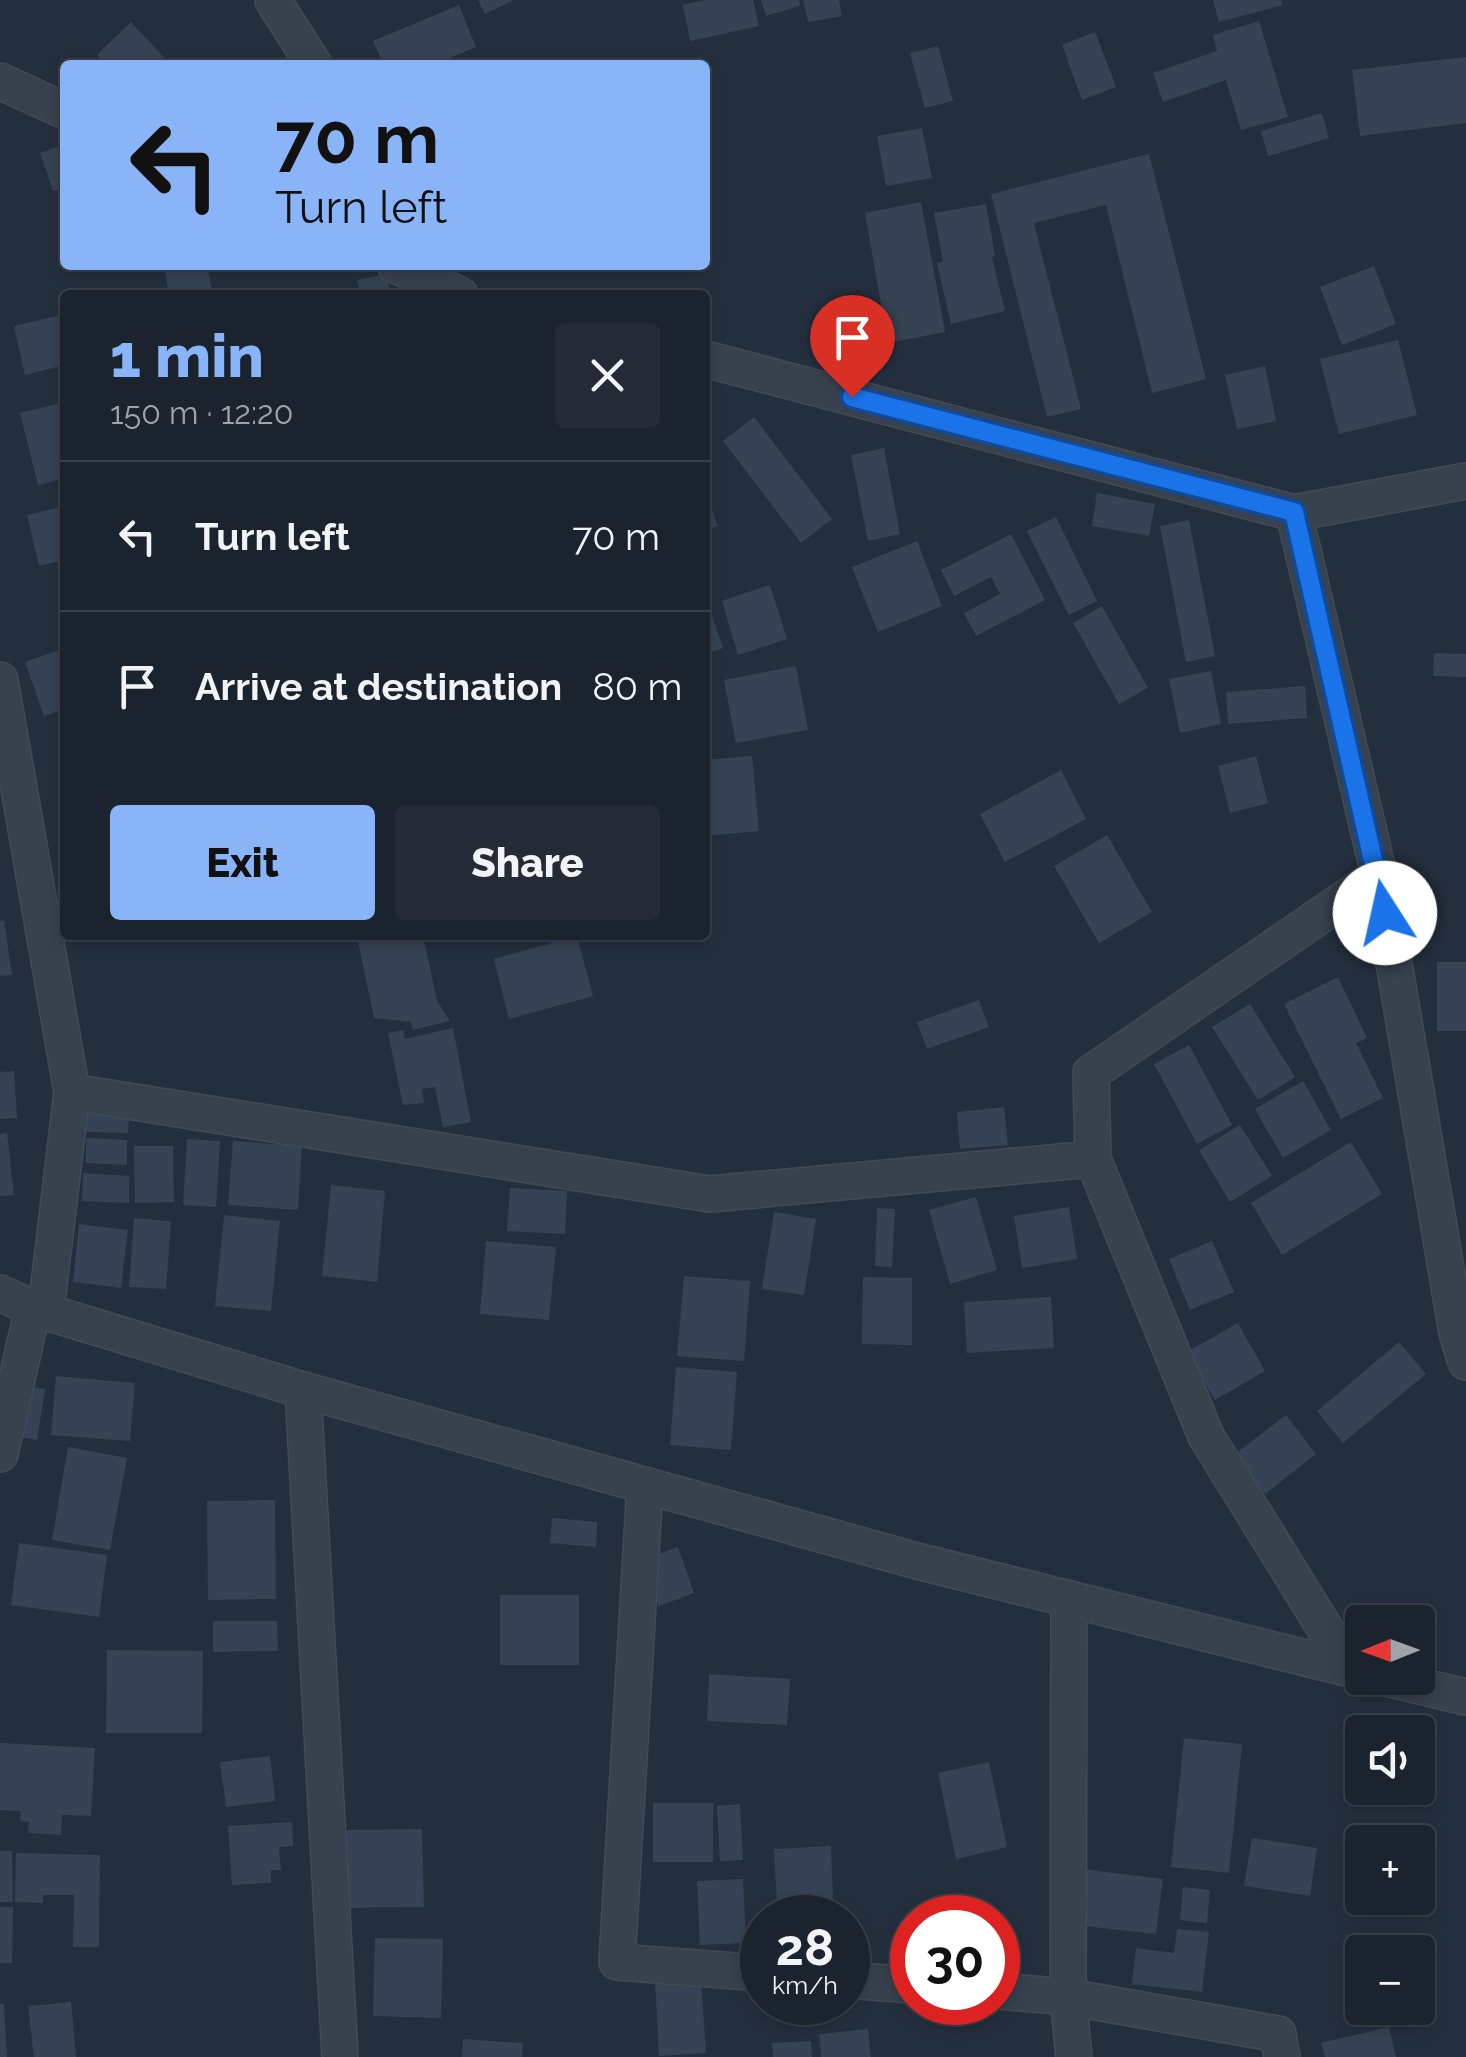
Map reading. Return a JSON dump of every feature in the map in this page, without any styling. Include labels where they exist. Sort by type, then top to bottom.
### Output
[{"type":"street","points":[[273,0],[311,60]]},
{"type":"street","points":[[0,80],[60,109]]},
{"type":"street","points":[[406,270],[448,290]]},
{"type":"street","points":[[710,360],[1294,512],[1466,481]]},
{"type":"street","points":[[1294,512],[1379,875],[1457,1333],[1466,1362]]},
{"type":"street","points":[[0,680],[72,1092],[39,1309],[0,1454]]},
{"type":"street","points":[[1345,1653],[1206,1436],[1093,1159],[1091,1073],[1379,875]]},
{"type":"street","points":[[72,1092],[710,1194],[1093,1159]]},
{"type":"street","points":[[0,1294],[303,1390],[645,1486],[916,1561],[1345,1667]]},
{"type":"street","points":[[303,1390],[340,2057]]},
{"type":"street","points":[[645,1486],[617,1962],[740,1971]]},
{"type":"street","points":[[1069,1598],[1068,1996],[1074,2057]]},
{"type":"street","points":[[1435,1690],[1466,1697]]},
{"type":"street","points":[[1020,1993],[1068,1996],[1278,2034],[1282,2057]]},
{"type":"building","points":[[478,0],[514,0],[485,14]]},
{"type":"building","points":[[705,0],[753,0],[759,26],[690,41],[683,5]]},
{"type":"building","points":[[761,0],[799,0],[800,6],[766,16]]},
{"type":"building","points":[[803,0],[839,0],[842,16],[808,22]]},
{"type":"building","points":[[1213,0],[1281,0],[1283,5],[1219,22]]},
{"type":"building","points":[[459,5],[476,47],[445,60],[382,60],[373,41]]},
{"type":"building","points":[[1259,21],[1288,117],[1241,130],[1226,80],[1163,102],[1153,73],[1217,51],[1213,35]]},
{"type":"building","points":[[131,22],[166,60],[102,60],[97,55]]},
{"type":"building","points":[[1095,32],[1116,87],[1082,100],[1062,45]]},
{"type":"building","points":[[938,46],[953,101],[925,108],[910,53]]},
{"type":"building","points":[[1466,57],[1466,123],[1360,136],[1352,70]]},
{"type":"building","points":[[1322,113],[1329,138],[1268,156],[1261,131]]},
{"type":"building","points":[[922,128],[932,178],[886,186],[877,136]]},
{"type":"building","points":[[60,146],[60,189],[53,191],[40,153]]},
{"type":"building","points":[[1149,154],[1206,379],[1152,393],[1106,205],[1034,223],[1081,409],[1047,417],[991,194]]},
{"type":"building","points":[[921,202],[945,332],[888,343],[865,213]]},
{"type":"building","points":[[986,204],[995,256],[992,257],[1005,311],[951,324],[937,263],[943,262],[934,213]]},
{"type":"building","points":[[1374,266],[1396,324],[1342,345],[1320,287]]},
{"type":"building","points":[[165,270],[208,270],[212,290],[168,290]]},
{"type":"building","points":[[386,274],[390,290],[359,290],[357,280]]},
{"type":"building","points":[[60,315],[60,366],[25,375],[14,326]]},
{"type":"building","points":[[1398,340],[1417,415],[1339,434],[1320,359]]},
{"type":"building","points":[[1265,366],[1276,421],[1237,429],[1225,375]]},
{"type":"building","points":[[60,403],[60,479],[38,485],[20,413]]},
{"type":"building","points":[[754,417],[832,519],[801,543],[723,441]]},
{"type":"building","points":[[884,448],[900,534],[868,541],[851,455]]},
{"type":"building","points":[[1097,493],[1155,504],[1149,536],[1092,526]]},
{"type":"building","points":[[710,504],[718,526],[710,529]]},
{"type":"building","points":[[60,507],[60,561],[39,566],[27,515]]},
{"type":"building","points":[[1056,517],[1097,601],[1069,615],[1027,531]]},
{"type":"building","points":[[1189,520],[1215,656],[1186,662],[1160,526]]},
{"type":"building","points":[[1011,534],[1045,600],[976,636],[964,613],[1000,594],[991,577],[954,596],[941,570]]},
{"type":"building","points":[[917,541],[942,606],[878,632],[852,567]]},
{"type":"building","points":[[770,585],[787,639],[738,655],[722,601]]},
{"type":"building","points":[[1102,606],[1148,688],[1119,704],[1073,623]]},
{"type":"building","points":[[710,610],[723,648],[710,652]]},
{"type":"building","points":[[60,650],[60,711],[44,716],[25,662]]},
{"type":"building","points":[[1434,653],[1466,654],[1466,677],[1433,676]]},
{"type":"building","points":[[796,666],[808,730],[736,743],[724,680]]},
{"type":"building","points":[[1211,671],[1221,724],[1180,733],[1169,679]]},
{"type":"building","points":[[1305,686],[1307,718],[1228,724],[1226,692]]},
{"type":"building","points":[[752,756],[759,831],[710,836],[710,760]]},
{"type":"building","points":[[1256,756],[1268,803],[1230,813],[1218,766]]},
{"type":"building","points":[[1061,770],[1086,819],[1005,862],[980,814]]},
{"type":"building","points":[[1107,835],[1152,912],[1099,943],[1054,866]]},
{"type":"building","points":[[4,920],[12,975],[0,976],[0,921]]},
{"type":"building","points":[[358,940],[424,940],[437,1001],[450,1021],[413,1030],[411,1022],[374,1018]]},
{"type":"building","points":[[563,940],[578,940],[593,996],[509,1019],[494,959]]},
{"type":"building","points":[[1437,962],[1466,962],[1466,1031],[1437,1031]]},
{"type":"building","points":[[1338,977],[1367,1038],[1356,1043],[1383,1098],[1341,1119],[1284,1004]]},
{"type":"building","points":[[979,1000],[989,1027],[927,1049],[917,1022]]},
{"type":"building","points":[[1250,1004],[1295,1077],[1258,1100],[1212,1027]]},
{"type":"building","points":[[453,1028],[471,1122],[443,1127],[435,1087],[422,1089],[424,1103],[403,1105],[388,1033],[403,1030],[405,1039]]},
{"type":"building","points":[[1189,1045],[1232,1125],[1197,1144],[1154,1064]]},
{"type":"building","points":[[14,1071],[17,1118],[0,1119],[0,1072]]},
{"type":"building","points":[[1303,1081],[1331,1130],[1283,1158],[1255,1109]]},
{"type":"building","points":[[1004,1107],[1008,1145],[960,1149],[957,1112]]},
{"type":"building","points":[[87,1114],[129,1116],[128,1133],[86,1132]]},
{"type":"building","points":[[1240,1125],[1272,1176],[1230,1202],[1199,1150]]},
{"type":"building","points":[[7,1133],[14,1195],[0,1196],[0,1134]]},
{"type":"building","points":[[86,1138],[127,1140],[127,1165],[86,1163]]},
{"type":"building","points":[[187,1139],[220,1141],[216,1207],[183,1205]]},
{"type":"building","points":[[233,1141],[302,1146],[298,1210],[228,1205]]},
{"type":"building","points":[[1351,1142],[1382,1194],[1282,1255],[1251,1203]]},
{"type":"building","points":[[134,1146],[173,1146],[174,1202],[135,1203]]},
{"type":"building","points":[[83,1173],[129,1176],[129,1203],[82,1201]]},
{"type":"building","points":[[331,1185],[385,1191],[377,1282],[322,1276]]},
{"type":"building","points":[[510,1188],[567,1191],[565,1234],[507,1231]]},
{"type":"building","points":[[976,1197],[997,1270],[950,1284],[929,1210]]},
{"type":"building","points":[[1069,1207],[1077,1259],[1022,1268],[1014,1216]]},
{"type":"building","points":[[877,1208],[895,1209],[892,1267],[875,1266]]},
{"type":"building","points":[[774,1212],[816,1219],[804,1295],[762,1289]]},
{"type":"building","points":[[224,1215],[280,1221],[271,1311],[215,1306]]},
{"type":"building","points":[[134,1218],[171,1221],[166,1289],[129,1287]]},
{"type":"building","points":[[79,1224],[128,1230],[121,1288],[73,1282]]},
{"type":"building","points":[[486,1241],[556,1247],[549,1320],[480,1314]]},
{"type":"building","points":[[1212,1241],[1234,1292],[1190,1310],[1169,1259]]},
{"type":"building","points":[[684,1276],[750,1281],[744,1361],[677,1356]]},
{"type":"building","points":[[863,1277],[912,1278],[912,1345],[862,1344]]},
{"type":"building","points":[[1051,1297],[1054,1348],[967,1353],[964,1302]]},
{"type":"building","points":[[1238,1323],[1265,1371],[1215,1400],[1187,1352]]},
{"type":"building","points":[[1399,1342],[1426,1374],[1343,1443],[1317,1411]]},
{"type":"building","points":[[676,1367],[737,1372],[731,1450],[670,1445]]},
{"type":"building","points":[[56,1376],[135,1383],[130,1441],[51,1435]]},
{"type":"building","points":[[17,1385],[45,1389],[37,1440],[10,1435]]},
{"type":"building","points":[[1286,1415],[1316,1454],[1265,1494],[1235,1454]]},
{"type":"building","points":[[68,1447],[127,1458],[110,1550],[52,1540]]},
{"type":"building","points":[[275,1500],[276,1599],[208,1600],[207,1501]]},
{"type":"building","points":[[552,1518],[597,1522],[596,1547],[550,1543]]},
{"type":"building","points":[[19,1543],[107,1555],[99,1617],[11,1605]]},
{"type":"building","points":[[678,1547],[694,1593],[659,1606],[642,1560]]},
{"type":"building","points":[[500,1595],[579,1595],[579,1665],[500,1665]]},
{"type":"building","points":[[213,1621],[277,1621],[278,1651],[213,1652]]},
{"type":"building","points":[[107,1650],[203,1651],[202,1733],[106,1733]]},
{"type":"building","points":[[709,1674],[790,1679],[787,1725],[707,1721]]},
{"type":"building","points":[[1184,1738],[1242,1744],[1229,1873],[1171,1867]]},
{"type":"building","points":[[0,1743],[95,1748],[91,1816],[62,1815],[61,1835],[28,1833],[29,1822],[20,1821],[21,1811],[0,1810]]},
{"type":"building","points":[[270,1756],[275,1801],[226,1807],[220,1762]]},
{"type":"building","points":[[989,1762],[1007,1847],[956,1859],[938,1773]]},
{"type":"building","points":[[653,1803],[713,1803],[713,1862],[653,1862]]},
{"type":"building","points":[[740,1804],[743,1860],[720,1861],[717,1806]]},
{"type":"building","points":[[292,1822],[293,1846],[279,1847],[281,1870],[271,1870],[271,1883],[232,1885],[228,1826]]},
{"type":"building","points":[[422,1829],[424,1907],[346,1908],[345,1830]]},
{"type":"building","points":[[1252,1838],[1317,1848],[1310,1896],[1244,1886]]},
{"type":"building","points":[[831,1846],[833,1895],[776,1895],[774,1849]]},
{"type":"building","points":[[0,1851],[12,1851],[13,1902],[0,1902]]},
{"type":"building","points":[[16,1853],[100,1855],[99,1947],[73,1947],[74,1895],[43,1895],[43,1903],[15,1902]]},
{"type":"building","points":[[1082,1869],[1163,1879],[1156,1934],[1075,1925]]},
{"type":"building","points":[[743,1879],[740,1943],[700,1945],[697,1881]]},
{"type":"building","points":[[1183,1887],[1210,1890],[1207,1923],[1180,1920]]},
{"type":"building","points":[[0,1907],[13,1907],[12,1963],[0,1963]]},
{"type":"building","points":[[1177,1929],[1209,1932],[1202,1992],[1132,1984],[1136,1948],[1174,1953]]},
{"type":"building","points":[[375,1938],[443,1939],[441,2018],[373,2016]]},
{"type":"building","points":[[701,1979],[706,2053],[659,2056],[655,1981]]},
{"type":"building","points":[[71,2002],[76,2057],[34,2057],[28,2006]]},
{"type":"building","points":[[0,2004],[4,2004],[7,2057],[0,2057]]},
{"type":"building","points":[[1389,2027],[1396,2057],[1325,2057],[1321,2043]]},
{"type":"building","points":[[868,2029],[871,2057],[821,2057],[819,2034]]},
{"type":"building","points":[[463,2039],[523,2043],[522,2057],[462,2057]]},
{"type":"building","points":[[811,2041],[812,2057],[773,2057],[772,2043]]},
{"type":"route","points":[[852,397],[1294,512],[1385,913]]}]
